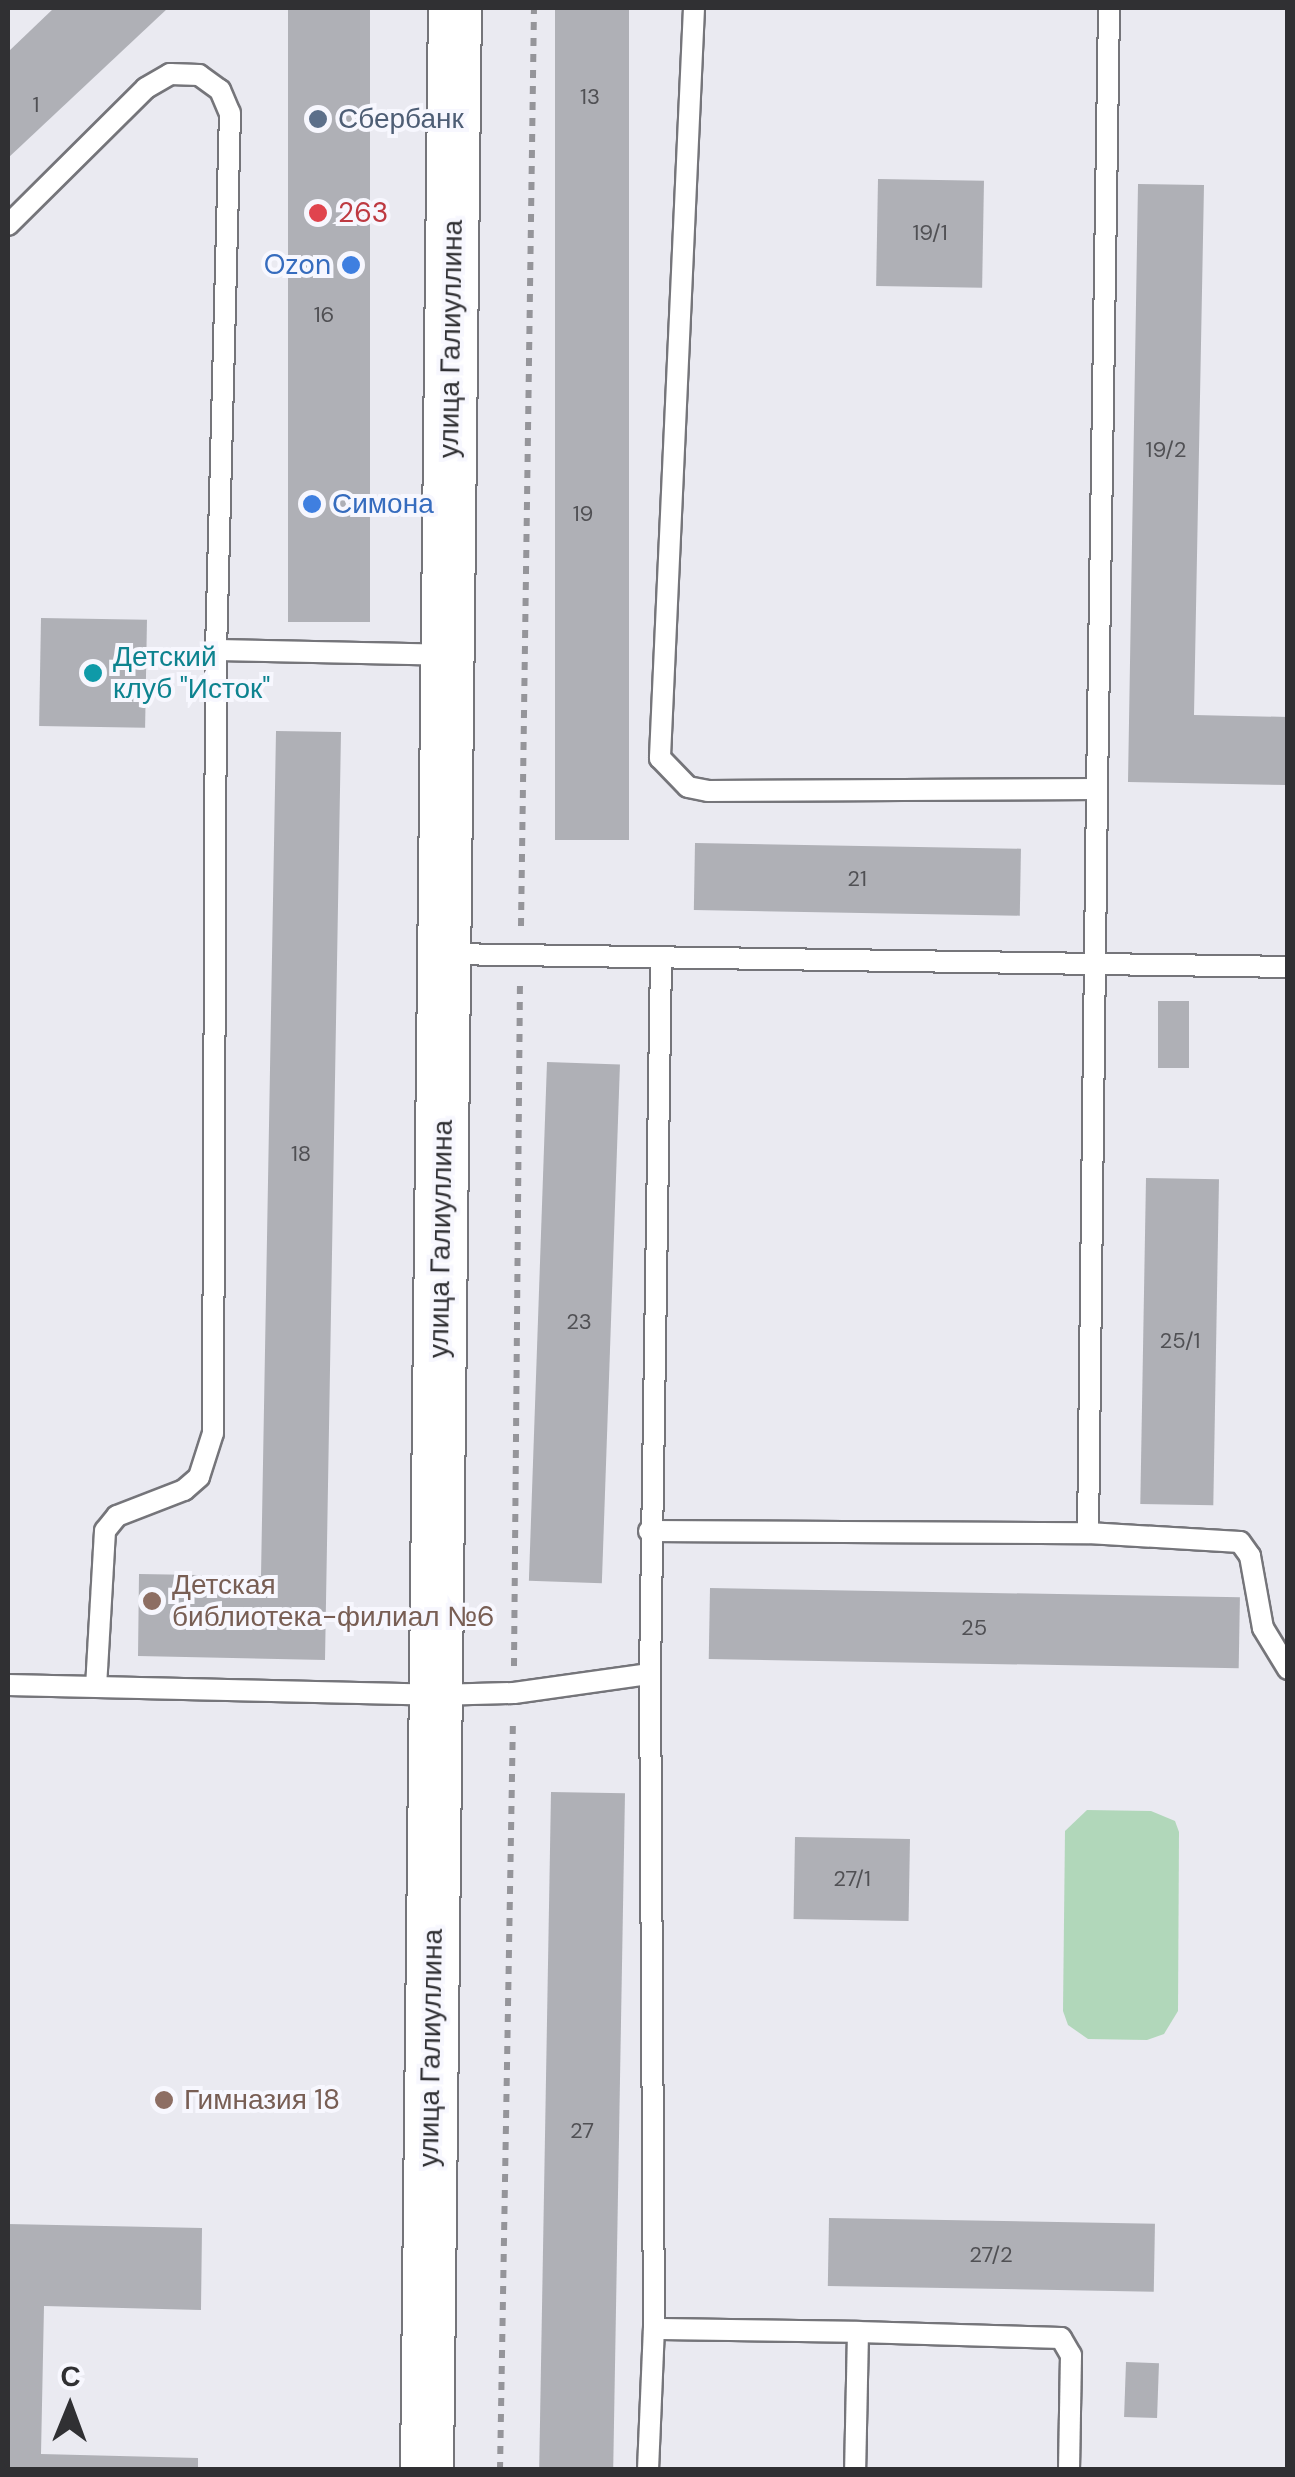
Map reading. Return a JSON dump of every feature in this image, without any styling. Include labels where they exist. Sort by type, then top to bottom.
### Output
[{"type":"street","name":"улица Галиуллина","points":[[427,2470],[455,8]]},
{"type":"lane","points":[[694,8],[660,758],[688,787],[708,792],[1098,789]]},
{"type":"lane","points":[[1088,1533],[1109,8]]},
{"type":"lane","points":[[8,225],[146,88],[170,74],[199,74],[220,90],[230,113],[216,650],[212,1433],[199,1477],[184,1490],[117,1516],[105,1531],[96,1686]]},
{"type":"lane","points":[[216,650],[447,655]]},
{"type":"lane","points":[[444,954],[1288,967]]},
{"type":"lane","points":[[648,2470],[654,2329],[649,1531],[661,957]]},
{"type":"lane","points":[[649,1531],[1088,1533],[1240,1542],[1250,1556],[1259,1617],[1288,1670]]},
{"type":"lane","points":[[8,1684],[514,1694],[650,1674]]},
{"type":"lane","points":[[654,2329],[1061,2338],[1071,2355],[1068,2470]]},
{"type":"lane","points":[[855,2470],[858,2332]]},
{"type":"path","points":[[500,2470],[514,1694],[534,8]]},
{"type":"green space","points":[[1087,1810],[1151,1811],[1175,1821],[1179,1832],[1178,2011],[1164,2034],[1147,2040],[1088,2039],[1068,2025],[1063,2011],[1065,1831]]},
{"type":"building","points":[[54,8],[168,8],[8,158],[8,52]]},
{"type":"building","points":[[288,8],[370,8],[370,622],[288,622]]},
{"type":"building","points":[[555,8],[629,8],[629,840],[555,840]]},
{"type":"building","points":[[878,179],[984,181],[982,288],[876,286]]},
{"type":"building","points":[[1138,184],[1204,185],[1194,715],[1288,717],[1288,785],[1128,782]]},
{"type":"building","name":"Детский клуб \"Исток\"","points":[[41,618],[147,620],[145,728],[39,726]]},
{"type":"building","points":[[276,731],[341,732],[325,1660],[138,1656],[139,1574],[261,1576]]},
{"type":"building","points":[[695,843],[1021,849],[1020,916],[694,910]]},
{"type":"building","points":[[1158,1001],[1189,1001],[1189,1068],[1158,1068]]},
{"type":"building","points":[[547,1062],[620,1065],[602,1583],[529,1581]]},
{"type":"building","points":[[1146,1178],[1219,1179],[1213,1505],[1140,1504]]},
{"type":"building","points":[[710,1588],[1240,1597],[1239,1668],[709,1659]]},
{"type":"building","points":[[551,1792],[625,1793],[613,2470],[539,2470]]},
{"type":"building","points":[[795,1837],[910,1839],[909,1921],[794,1919]]},
{"type":"building","points":[[829,2218],[1155,2224],[1154,2292],[828,2286]]},
{"type":"building","points":[[8,2224],[202,2228],[201,2310],[44,2306],[41,2454],[198,2458],[198,2470],[8,2470]]},
{"type":"building","points":[[1126,2362],[1159,2363],[1157,2418],[1124,2417]]},
{"type":"place","name":"Сбербанк","points":[[318,119]]},
{"type":"place","name":"263","points":[[318,213]]},
{"type":"place","name":"Ozon","points":[[351,265]]},
{"type":"place","name":"Симона","points":[[312,504]]},
{"type":"place","name":"Детский клуб \"Исток\"","points":[[93,673]]},
{"type":"place","name":"Детская библиотека-филиал №6","points":[[152,1601]]},
{"type":"place","name":"Гимназия 18","points":[[164,2100]]}]
